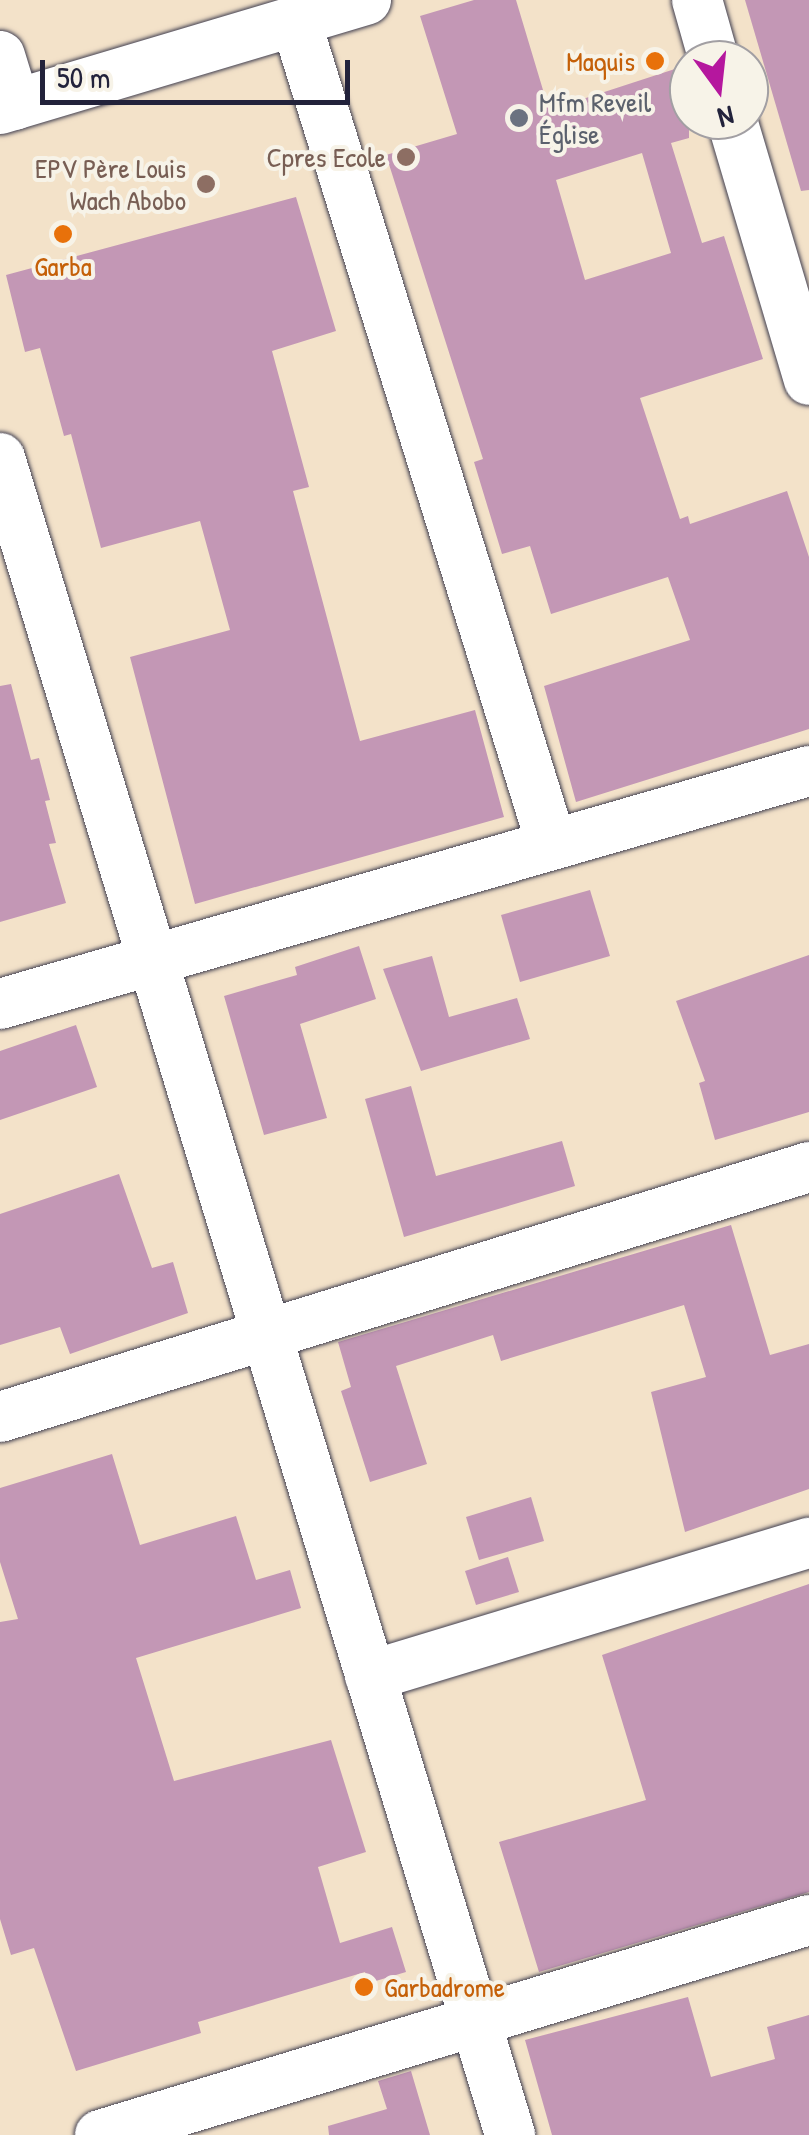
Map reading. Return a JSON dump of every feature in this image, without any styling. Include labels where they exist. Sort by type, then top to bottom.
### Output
[{"type":"street","points":[[0,56],[8,107],[366,0]]},
{"type":"street","points":[[697,0],[708,40]]},
{"type":"street","points":[[296,22],[551,842]]},
{"type":"street","points":[[738,140],[809,380]]},
{"type":"street","points":[[0,458],[15,563],[152,957],[510,2135]]},
{"type":"street","points":[[0,1004],[809,770]]},
{"type":"street","points":[[0,1417],[809,1167]]},
{"type":"street","points":[[370,1676],[809,1543]]},
{"type":"street","points":[[100,2135],[809,1920]]},
{"type":"building","points":[[474,0],[516,0],[549,110],[669,71],[669,140],[682,140],[671,143],[702,243],[724,236],[763,359],[640,398],[680,519],[688,516],[690,524],[787,491],[809,557],[809,729],[576,802],[544,686],[690,640],[668,577],[551,614],[530,546],[502,554],[474,462],[483,459],[386,155],[457,134],[420,16]],"holes":[[[642,153],[671,253],[585,280],[556,180]]]},
{"type":"building","points":[[745,0],[809,0],[809,190],[801,191],[769,82],[769,40],[757,40]]},
{"type":"building","points":[[296,197],[336,331],[272,351],[309,487],[293,491],[360,741],[475,710],[504,817],[195,904],[130,657],[230,630],[200,521],[101,548],[71,434],[64,436],[40,348],[25,352],[6,275]]},
{"type":"building","points":[[11,684],[31,760],[39,758],[50,800],[45,801],[56,843],[49,844],[66,903],[0,922],[0,686]]},
{"type":"building","points":[[590,890],[610,956],[520,982],[501,915]]},
{"type":"building","points":[[359,946],[376,999],[300,1024],[327,1118],[264,1135],[224,996],[297,975],[295,967]]},
{"type":"building","points":[[809,955],[809,1112],[715,1140],[699,1083],[705,1081],[676,1001]]},
{"type":"building","points":[[432,956],[449,1017],[517,998],[530,1039],[421,1071],[383,969]]},
{"type":"building","points":[[76,1025],[97,1087],[0,1120],[0,1051]]},
{"type":"building","points":[[411,1086],[436,1176],[562,1141],[575,1186],[404,1237],[365,1099]]},
{"type":"building","points":[[119,1174],[152,1268],[173,1262],[188,1313],[70,1354],[60,1327],[0,1345],[0,1214]]},
{"type":"building","points":[[731,1225],[770,1355],[809,1344],[809,1489],[685,1532],[651,1392],[706,1377],[684,1305],[501,1361],[493,1335],[396,1366],[427,1464],[370,1482],[341,1391],[351,1387],[338,1342]]},
{"type":"building","points":[[112,1454],[140,1545],[236,1516],[256,1580],[290,1570],[301,1608],[136,1658],[174,1781],[331,1740],[366,1852],[318,1867],[340,1943],[392,1927],[406,1972],[369,1983],[365,1972],[198,2022],[201,2033],[76,2071],[34,1948],[11,1955],[0,1919],[0,1622],[18,1619],[0,1562],[0,1488]]},
{"type":"building","points":[[531,1497],[544,1541],[479,1560],[466,1517]]},
{"type":"building","points":[[508,1557],[519,1592],[476,1605],[465,1571]]},
{"type":"building","points":[[809,1584],[809,1892],[539,1972],[499,1842],[646,1800],[602,1655]]},
{"type":"building","points":[[688,1997],[711,2077],[775,2059],[767,2027],[809,2015],[809,2135],[552,2135],[525,2040]]},
{"type":"building","points":[[411,2071],[430,2135],[329,2135],[328,2126],[387,2109],[378,2081]]},
{"type":"place","name":"Maquis","points":[[655,61]]},
{"type":"place","name":"Mfm Reveil Église","points":[[519,118]]},
{"type":"place","name":"Cpres Ecole","points":[[406,157]]},
{"type":"place","name":"EPV Père Louis Wach Abobo","points":[[206,184]]},
{"type":"place","name":"Garba","points":[[63,234]]},
{"type":"place","name":"Garbadrome","points":[[364,1987]]}]
